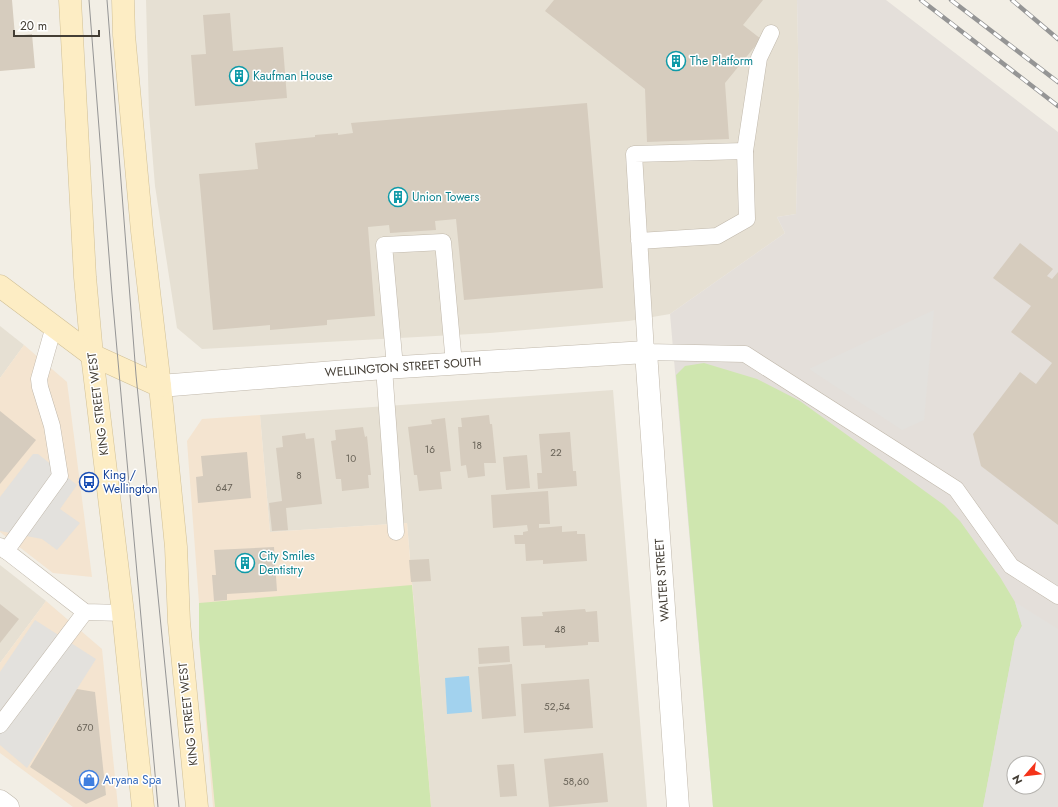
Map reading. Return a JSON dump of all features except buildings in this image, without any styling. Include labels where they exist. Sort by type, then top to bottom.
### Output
[{"type":"main road","name":"KING STREET WEST","points":[[70,0],[85,277],[92,355],[123,613],[143,807]]},
{"type":"main road","name":"KING STREET WEST","points":[[123,0],[124,35],[142,231],[160,386],[176,547],[179,622],[197,807]]},
{"type":"main road","points":[[0,286],[92,355],[160,386]]},
{"type":"street","name":"WELLINGTON STREET SOUTH","points":[[160,386],[389,367],[646,352]]},
{"type":"street","name":"WALTER STREET","points":[[646,352],[678,807]]},
{"type":"street","points":[[0,801],[8,807]]},
{"type":"lane","points":[[639,241],[717,236],[747,219],[744,151],[759,58],[771,33]]},
{"type":"lane","points":[[744,151],[634,154],[646,352],[745,354],[956,489],[1011,566],[1058,596]]},
{"type":"lane","points":[[396,532],[384,245],[443,242],[454,364]]},
{"type":"lane","points":[[54,326],[39,379],[41,391],[52,426],[60,476],[3,548],[85,612],[123,613]]},
{"type":"lane","points":[[0,725],[85,612]]},
{"type":"shaded area","points":[[146,0],[797,0],[799,95],[796,214],[777,217],[785,233],[670,314],[629,321],[490,333],[202,349],[177,328],[155,186],[149,113]]},
{"type":"shaded area","points":[[797,0],[886,0],[1058,132],[1058,807],[713,807],[670,314],[785,233],[777,217],[796,214],[799,95]]},
{"type":"shaded area","points":[[934,310],[924,420],[902,430],[809,369]]},
{"type":"shaded area","points":[[0,326],[24,345],[0,378]]},
{"type":"shaded area","points":[[24,345],[67,382],[92,577],[53,573],[0,532],[0,378]]},
{"type":"shaded area","points":[[613,390],[647,807],[431,807],[407,523],[270,532],[260,415]]},
{"type":"shaded area","points":[[260,415],[270,532],[407,523],[431,807],[213,807],[199,639],[199,603],[187,441],[202,419]]},
{"type":"shaded area","points":[[33,454],[38,454],[77,485],[60,509],[80,523],[57,550],[42,539],[0,531],[0,497]]},
{"type":"shaded area","points":[[0,565],[46,601],[0,663]]},
{"type":"shaded area","points":[[46,601],[102,649],[118,807],[73,807],[0,753],[0,663]]},
{"type":"shaded area","points":[[1015,602],[1058,629],[1058,807],[983,807],[1015,639],[1022,626]]},
{"type":"shaded area","points":[[35,620],[96,659],[27,768],[0,745],[0,672]]},
{"type":"green space","points":[[704,363],[757,379],[800,401],[944,505],[960,521],[1000,577],[1015,602],[1022,626],[1015,639],[983,807],[713,807],[676,375],[685,366]]},
{"type":"green space","points":[[412,585],[431,807],[215,807],[199,639],[199,603]]},
{"type":"water","points":[[469,676],[472,712],[447,714],[445,678]]},
{"type":"tram line","points":[[89,0],[112,294],[158,807]]},
{"type":"tram line","points":[[107,0],[136,375],[179,807]]},
{"type":"railway","points":[[921,0],[1058,106]]},
{"type":"railway","points":[[951,0],[1058,82]]},
{"type":"railway","points":[[1012,0],[1058,39]]},
{"type":"place","name":"The Platform","points":[[676,61]]},
{"type":"place","name":"Kaufman House","points":[[239,76]]},
{"type":"place","name":"Union Towers","points":[[398,197]]},
{"type":"place","name":"King / Wellington","points":[[89,482]]},
{"type":"place","name":"City Smiles Dentistry","points":[[245,563]]},
{"type":"place","name":"Aryana Spa","points":[[89,780]]}]
